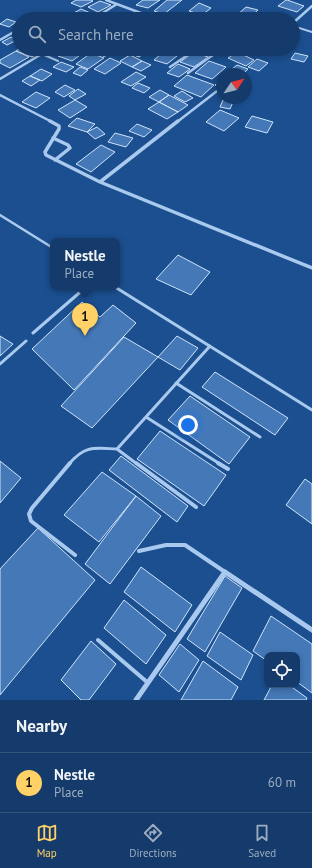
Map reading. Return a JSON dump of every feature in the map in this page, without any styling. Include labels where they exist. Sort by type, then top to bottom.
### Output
[{"type":"street","points":[[106,0],[138,12]]},
{"type":"street","points":[[104,12],[117,4]]},
{"type":"street","points":[[300,17],[312,6]]},
{"type":"street","points":[[0,40],[12,33]]},
{"type":"street","points":[[0,79],[39,56]]},
{"type":"street","points":[[170,67],[185,56]]},
{"type":"street","points":[[188,73],[212,56]]},
{"type":"street","points":[[100,182],[216,92]]},
{"type":"street","points":[[0,95],[56,123],[59,129],[45,152],[46,155],[55,160],[100,182],[312,268]]},
{"type":"street","points":[[53,138],[68,145],[70,148],[55,160]]},
{"type":"street","points":[[136,700],[147,682],[225,572],[312,630]]},
{"type":"lane","points":[[300,27],[312,32]]},
{"type":"lane","points":[[47,56],[58,60]]},
{"type":"lane","points":[[0,215],[50,246]]},
{"type":"lane","points":[[33,333],[83,290]]},
{"type":"lane","points":[[120,290],[312,410]]},
{"type":"lane","points":[[0,364],[26,341]]},
{"type":"lane","points":[[117,449],[210,346]]},
{"type":"lane","points":[[176,383],[260,437]]},
{"type":"lane","points":[[146,417],[228,469]]},
{"type":"lane","points":[[75,556],[31,521],[29,514],[32,508],[79,452],[96,448],[117,449],[196,507]]},
{"type":"lane","points":[[139,551],[166,545],[186,545],[225,572]]},
{"type":"lane","points":[[98,640],[147,682]]},
{"type":"building","points":[[76,0],[93,1],[81,7],[71,3]]},
{"type":"building","points":[[143,0],[160,0],[148,8],[136,5]]},
{"type":"building","points":[[167,0],[182,0],[167,12],[154,11]]},
{"type":"building","points":[[286,0],[304,6],[297,12],[278,6]]},
{"type":"building","points":[[100,1],[111,5],[98,12],[88,7]]},
{"type":"building","points":[[199,3],[211,8],[206,12],[189,11]]},
{"type":"building","points":[[246,7],[258,10],[256,12],[240,12]]},
{"type":"building","points":[[81,9],[88,12],[76,12]]},
{"type":"building","points":[[7,19],[12,21],[12,25],[9,27],[0,24]]},
{"type":"building","points":[[12,38],[12,42],[7,45],[2,42]]},
{"type":"building","points":[[12,53],[12,56],[29,57],[10,68],[0,63],[0,60]]},
{"type":"building","points":[[300,54],[308,56],[304,62],[291,59],[293,56],[300,56]]},
{"type":"building","points":[[58,56],[79,56],[72,61]]},
{"type":"building","points":[[87,56],[99,56],[104,58],[88,69],[76,64]]},
{"type":"building","points":[[128,56],[132,56],[142,61],[132,67],[120,61]]},
{"type":"building","points":[[159,56],[177,56],[167,64],[154,60]]},
{"type":"building","points":[[188,56],[208,57],[194,67],[180,62]]},
{"type":"building","points":[[231,56],[246,56],[254,60],[246,66],[228,58]]},
{"type":"building","points":[[110,58],[121,63],[105,74],[94,69]]},
{"type":"building","points":[[257,59],[268,63],[259,71],[248,67]]},
{"type":"building","points":[[142,61],[151,65],[141,71],[132,67]]},
{"type":"building","points":[[209,61],[226,67],[216,68],[216,76],[212,79],[195,73]]},
{"type":"building","points":[[61,62],[74,67],[66,72],[53,67]]},
{"type":"building","points":[[178,64],[190,69],[179,77],[167,73]]},
{"type":"building","points":[[237,65],[245,68],[233,68]]},
{"type":"building","points":[[80,67],[88,70],[81,76],[73,73]]},
{"type":"building","points":[[41,69],[52,74],[42,81],[30,76]]},
{"type":"building","points":[[136,72],[146,77],[131,86],[121,82]]},
{"type":"building","points":[[187,75],[214,85],[201,97],[174,86]]},
{"type":"building","points":[[30,76],[40,80],[31,86],[22,81]]},
{"type":"building","points":[[138,83],[150,88],[144,93],[132,88]]},
{"type":"building","points":[[65,85],[75,90],[64,97],[55,92]]},
{"type":"building","points":[[78,89],[86,94],[75,100],[69,96]]},
{"type":"building","points":[[160,90],[169,95],[159,102],[149,97]]},
{"type":"building","points":[[182,91],[193,98],[185,102],[174,96]]},
{"type":"building","points":[[36,92],[50,98],[36,108],[22,102]]},
{"type":"building","points":[[169,95],[188,105],[178,112],[159,102]]},
{"type":"building","points":[[75,100],[87,107],[70,118],[58,110]]},
{"type":"building","points":[[159,102],[178,112],[167,119],[148,109]]},
{"type":"building","points":[[221,104],[232,104],[230,109],[220,107]]},
{"type":"building","points":[[220,110],[239,118],[224,131],[206,122]]},
{"type":"building","points":[[252,116],[273,122],[267,133],[245,127]]},
{"type":"building","points":[[77,118],[95,124],[87,132],[68,126]]},
{"type":"building","points":[[137,124],[152,130],[144,137],[129,131]]},
{"type":"building","points":[[97,127],[105,134],[95,139],[87,132]]},
{"type":"building","points":[[115,133],[133,138],[126,147],[108,142]]},
{"type":"building","points":[[101,145],[115,152],[91,172],[76,164]]},
{"type":"building","points":[[178,255],[210,272],[191,295],[156,279]]},
{"type":"building","points":[[82,302],[100,317],[113,305],[136,323],[74,390],[32,349]]},
{"type":"building","points":[[0,336],[13,344],[0,356]]},
{"type":"building","points":[[177,336],[198,348],[180,370],[158,357]]},
{"type":"building","points":[[124,337],[158,357],[92,428],[61,406]]},
{"type":"building","points":[[215,372],[288,418],[275,435],[202,387]]},
{"type":"building","points":[[190,396],[250,437],[229,464],[168,420]]},
{"type":"building","points":[[160,431],[226,475],[204,506],[137,459]]},
{"type":"building","points":[[121,456],[188,506],[177,522],[109,470]]},
{"type":"building","points":[[0,461],[21,478],[0,503]]},
{"type":"building","points":[[102,472],[136,496],[99,542],[64,515]]},
{"type":"building","points":[[305,479],[312,484],[312,524],[286,505]]},
{"type":"building","points":[[136,496],[161,516],[110,584],[85,564]]},
{"type":"building","points":[[38,528],[95,580],[0,695],[0,569]]},
{"type":"building","points":[[141,567],[192,605],[175,632],[124,592]]},
{"type":"building","points":[[225,576],[242,588],[205,652],[187,639]]},
{"type":"building","points":[[124,600],[166,635],[146,664],[104,628]]},
{"type":"building","points":[[271,616],[312,644],[312,693],[300,684],[300,652],[264,652],[264,659],[253,651]]},
{"type":"building","points":[[220,632],[253,655],[241,680],[207,656]]},
{"type":"building","points":[[91,641],[116,664],[89,700],[81,700],[61,680]]},
{"type":"building","points":[[180,644],[199,660],[179,692],[159,675]]},
{"type":"building","points":[[203,661],[238,687],[231,700],[181,700]]},
{"type":"building","points":[[270,688],[293,688],[307,698],[306,700],[264,700]]},
{"type":"place","name":"Nestle","points":[[85,336]]}]
